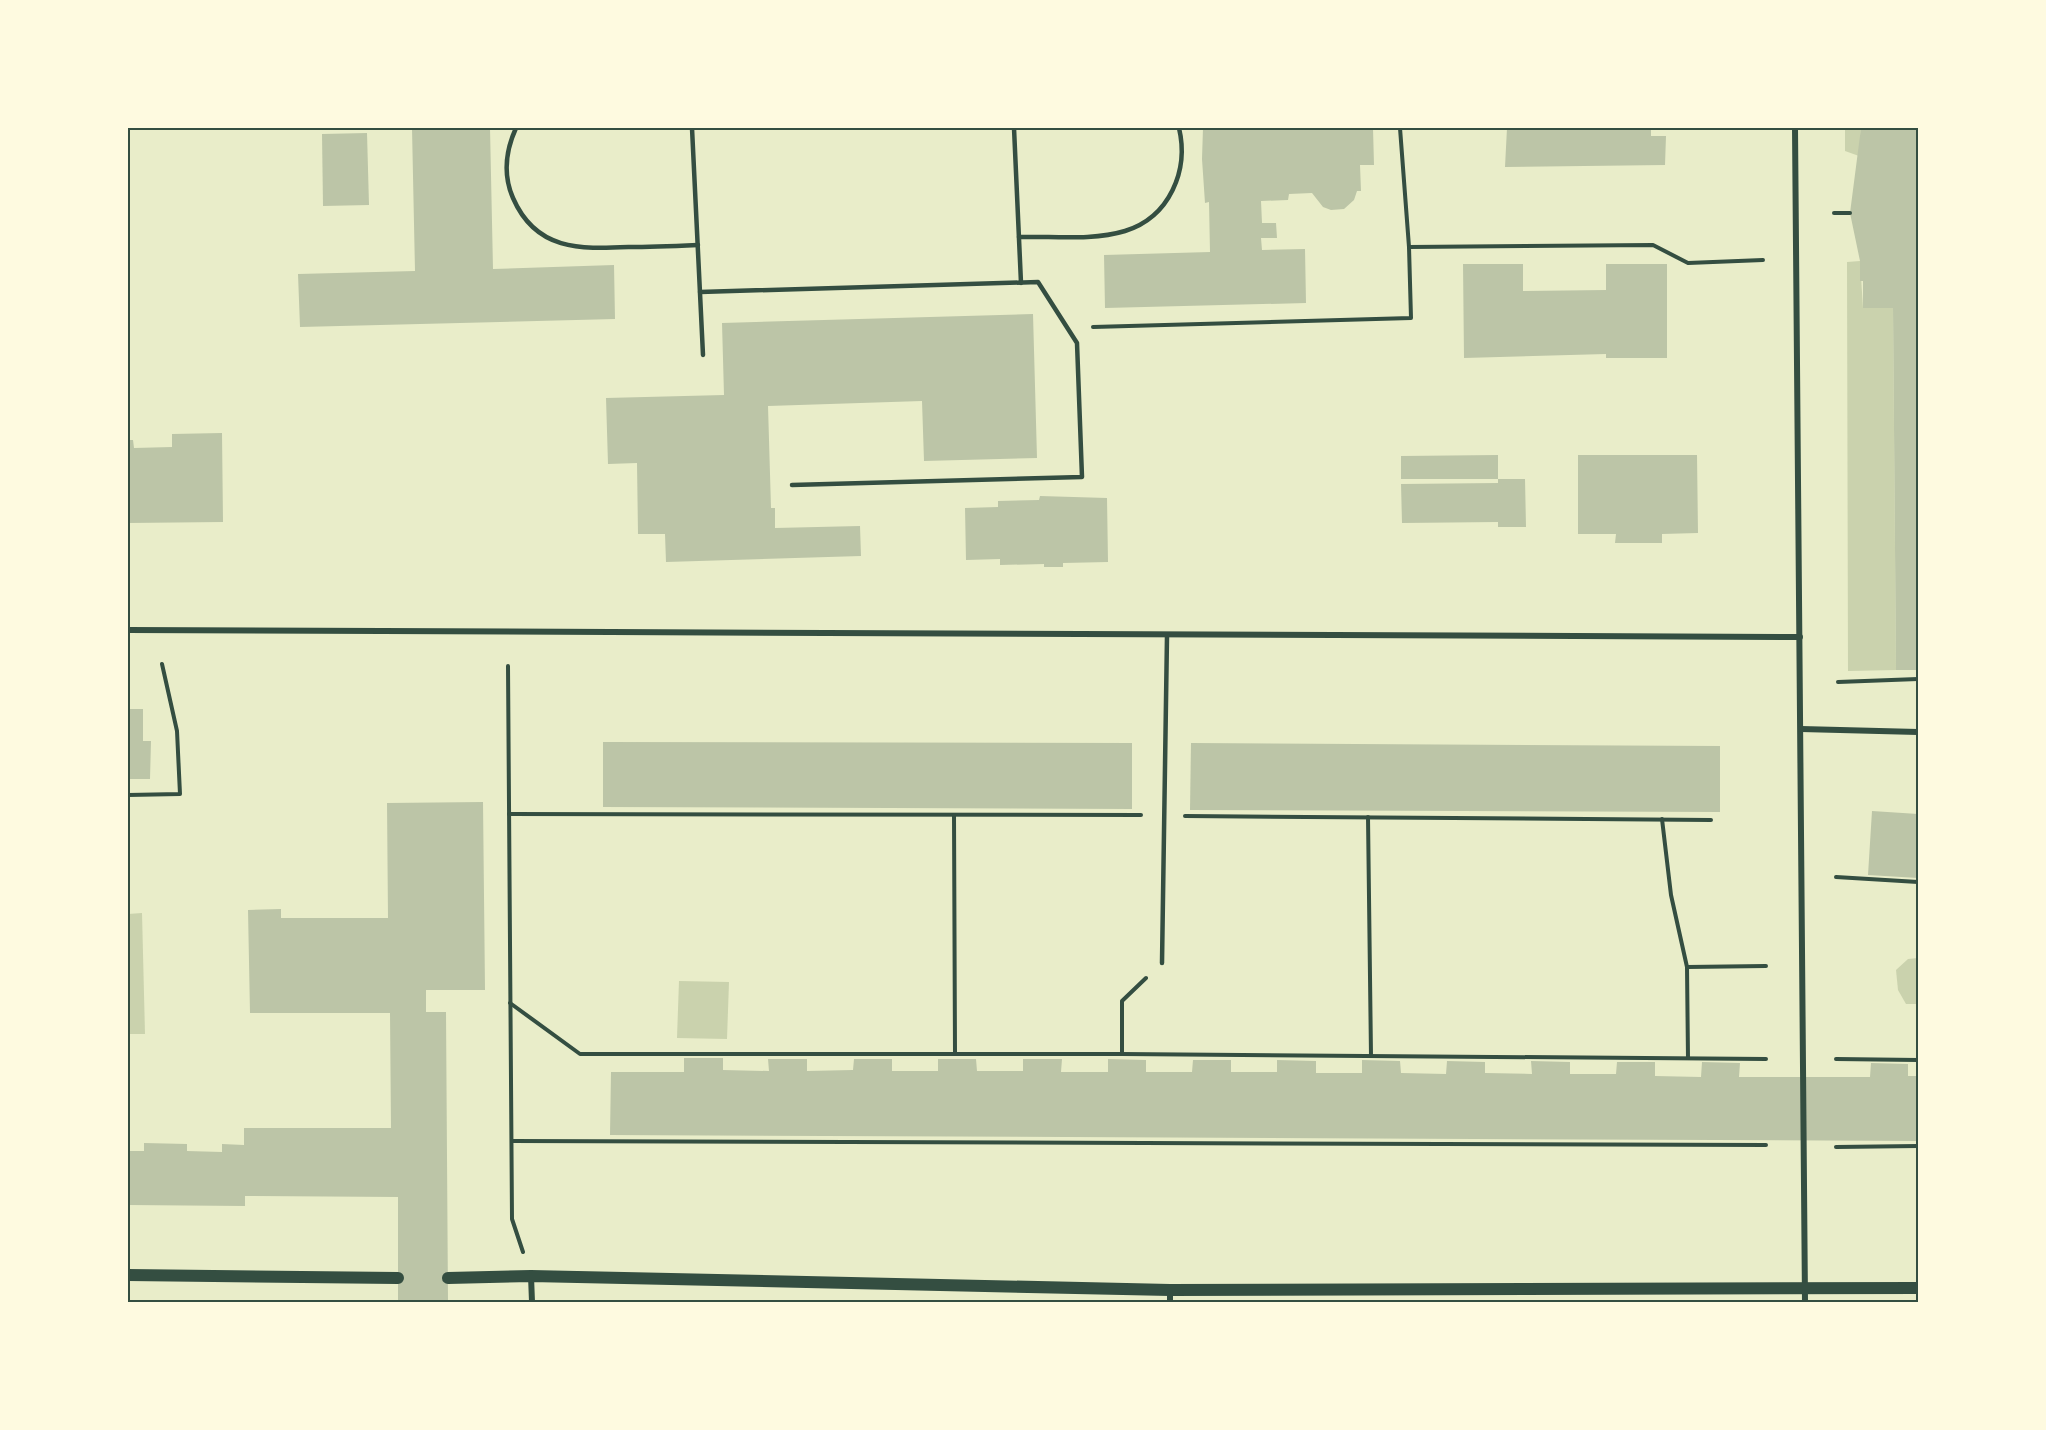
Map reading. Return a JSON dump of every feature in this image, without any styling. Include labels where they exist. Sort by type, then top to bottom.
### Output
[{"type":"main road","points":[[128,1275],[398,1278]]},
{"type":"main road","points":[[448,1278],[531,1276],[1170,1296],[1918,1288]]},
{"type":"street","points":[[1795,128],[1806,1302]]},
{"type":"street","points":[[128,630],[1800,637]]},
{"type":"street","points":[[1801,729],[1918,732]]},
{"type":"street","points":[[531,1276],[532,1302]]},
{"type":"lane","points":[[516,128],[508,148],[506,170],[510,191],[525,219],[550,239],[570,247],[591,249],[698,245]]},
{"type":"lane","points":[[692,128],[703,355]]},
{"type":"lane","points":[[1014,128],[1021,283]]},
{"type":"lane","points":[[1019,237],[1103,234],[1125,231],[1144,222],[1160,208],[1173,191],[1181,171],[1183,150],[1179,128]]},
{"type":"lane","points":[[700,292],[1038,282],[1077,343],[1082,477],[792,485]]},
{"type":"lane","points":[[1162,963],[1167,636]]},
{"type":"path","points":[[1068,328],[1411,318],[1409,247],[1400,128]]},
{"type":"path","points":[[1834,213],[1850,213]]},
{"type":"path","points":[[1409,247],[1653,245],[1688,263],[1763,261]]},
{"type":"path","points":[[128,795],[180,794],[177,731],[162,664]]},
{"type":"path","points":[[508,666],[512,1220],[531,1276]]},
{"type":"path","points":[[1839,681],[1918,679]]},
{"type":"path","points":[[509,814],[1165,815],[1711,820]]},
{"type":"path","points":[[954,815],[955,1054]]},
{"type":"path","points":[[1368,817],[1371,1056]]},
{"type":"path","points":[[1662,819],[1671,895],[1687,967],[1688,1058]]},
{"type":"path","points":[[1836,877],[1918,882]]},
{"type":"path","points":[[1122,1054],[1122,1001],[1162,963]]},
{"type":"path","points":[[1687,967],[1766,966]]},
{"type":"path","points":[[510,1003],[580,1054],[1122,1054],[1766,1059]]},
{"type":"path","points":[[1836,1059],[1918,1060]]},
{"type":"path","points":[[512,1141],[1766,1144]]},
{"type":"path","points":[[1836,1146],[1918,1146]]},
{"type":"green space","points":[[1845,128],[1861,128],[1859,156],[1845,151]]},
{"type":"green space","points":[[1860,261],[1863,308],[1893,308],[1896,670],[1848,671],[1847,262]]},
{"type":"green space","points":[[142,913],[145,1034],[128,1034],[128,914]]},
{"type":"green space","points":[[1918,958],[1918,1004],[1906,1004],[1898,990],[1896,970],[1908,959]]},
{"type":"green space","points":[[679,981],[729,982],[727,1039],[677,1038]]},
{"type":"green space","points":[[128,1300],[337,1302],[128,1302]]},
{"type":"building","points":[[412,128],[490,128],[493,269],[614,265],[615,319],[300,327],[298,274],[415,271]]},
{"type":"building","points":[[1203,128],[1373,128],[1374,165],[1360,165],[1361,191],[1357,191],[1354,200],[1344,209],[1331,210],[1323,207],[1312,193],[1289,194],[1288,200],[1261,201],[1262,223],[1276,223],[1277,238],[1261,238],[1262,250],[1305,249],[1306,303],[1105,308],[1104,255],[1210,252],[1209,202],[1205,203],[1202,159]]},
{"type":"building","points":[[1507,128],[1651,128],[1651,136],[1666,136],[1665,165],[1505,167]]},
{"type":"building","points":[[1861,128],[1918,128],[1918,670],[1896,670],[1893,308],[1863,308],[1863,281],[1860,281],[1860,261],[1850,213]]},
{"type":"building","points":[[367,133],[369,205],[323,206],[322,134]]},
{"type":"building","points":[[1463,264],[1523,264],[1523,291],[1606,290],[1606,264],[1667,264],[1667,358],[1606,358],[1606,354],[1464,358]]},
{"type":"building","points":[[1033,314],[1037,458],[924,461],[922,401],[768,406],[771,508],[775,508],[775,528],[860,526],[861,556],[666,562],[665,534],[638,534],[637,463],[608,464],[606,398],[724,395],[722,323]]},
{"type":"building","points":[[222,433],[223,522],[128,523],[128,440],[133,440],[134,448],[172,447],[172,434]]},
{"type":"building","points":[[1498,455],[1498,479],[1401,479],[1401,456]]},
{"type":"building","points":[[1578,455],[1697,455],[1698,533],[1662,534],[1662,543],[1615,543],[1616,534],[1578,534]]},
{"type":"building","points":[[1498,479],[1525,479],[1526,527],[1498,527],[1498,522],[1402,523],[1401,484],[1498,483]]},
{"type":"building","points":[[1040,496],[1107,498],[1108,562],[1063,563],[1063,567],[1044,567],[1044,564],[1000,565],[1000,559],[966,560],[965,508],[998,507],[998,501],[1039,500]]},
{"type":"building","points":[[128,709],[143,709],[143,741],[151,741],[150,779],[128,779]]},
{"type":"building","points":[[603,742],[1132,743],[1132,809],[603,807]]},
{"type":"building","points":[[1191,743],[1720,746],[1720,812],[1190,810]]},
{"type":"building","points":[[483,802],[485,990],[426,990],[426,1012],[446,1012],[448,1302],[398,1302],[398,1197],[245,1196],[245,1206],[128,1205],[128,1151],[144,1151],[144,1143],[187,1144],[187,1151],[222,1152],[222,1144],[244,1145],[244,1128],[391,1128],[390,1013],[250,1013],[248,910],[281,909],[281,918],[388,918],[387,803]]},
{"type":"building","points":[[1872,811],[1918,814],[1918,878],[1868,875]]},
{"type":"building","points":[[684,1058],[723,1058],[723,1070],[769,1071],[768,1059],[807,1059],[807,1071],[853,1070],[854,1059],[892,1059],[892,1071],[938,1071],[938,1059],[976,1059],[977,1071],[1023,1071],[1023,1059],[1062,1059],[1061,1072],[1108,1072],[1108,1059],[1146,1060],[1146,1072],[1192,1072],[1193,1060],[1231,1060],[1231,1072],[1277,1072],[1277,1060],[1316,1061],[1316,1073],[1362,1073],[1362,1060],[1400,1061],[1401,1073],[1446,1074],[1447,1061],[1485,1062],[1485,1073],[1532,1074],[1531,1061],[1570,1062],[1570,1074],[1616,1074],[1617,1062],[1655,1062],[1655,1076],[1701,1077],[1702,1062],[1740,1063],[1739,1077],[1870,1077],[1871,1063],[1908,1064],[1908,1076],[1918,1076],[1918,1141],[610,1135],[611,1072],[684,1072]]}]
